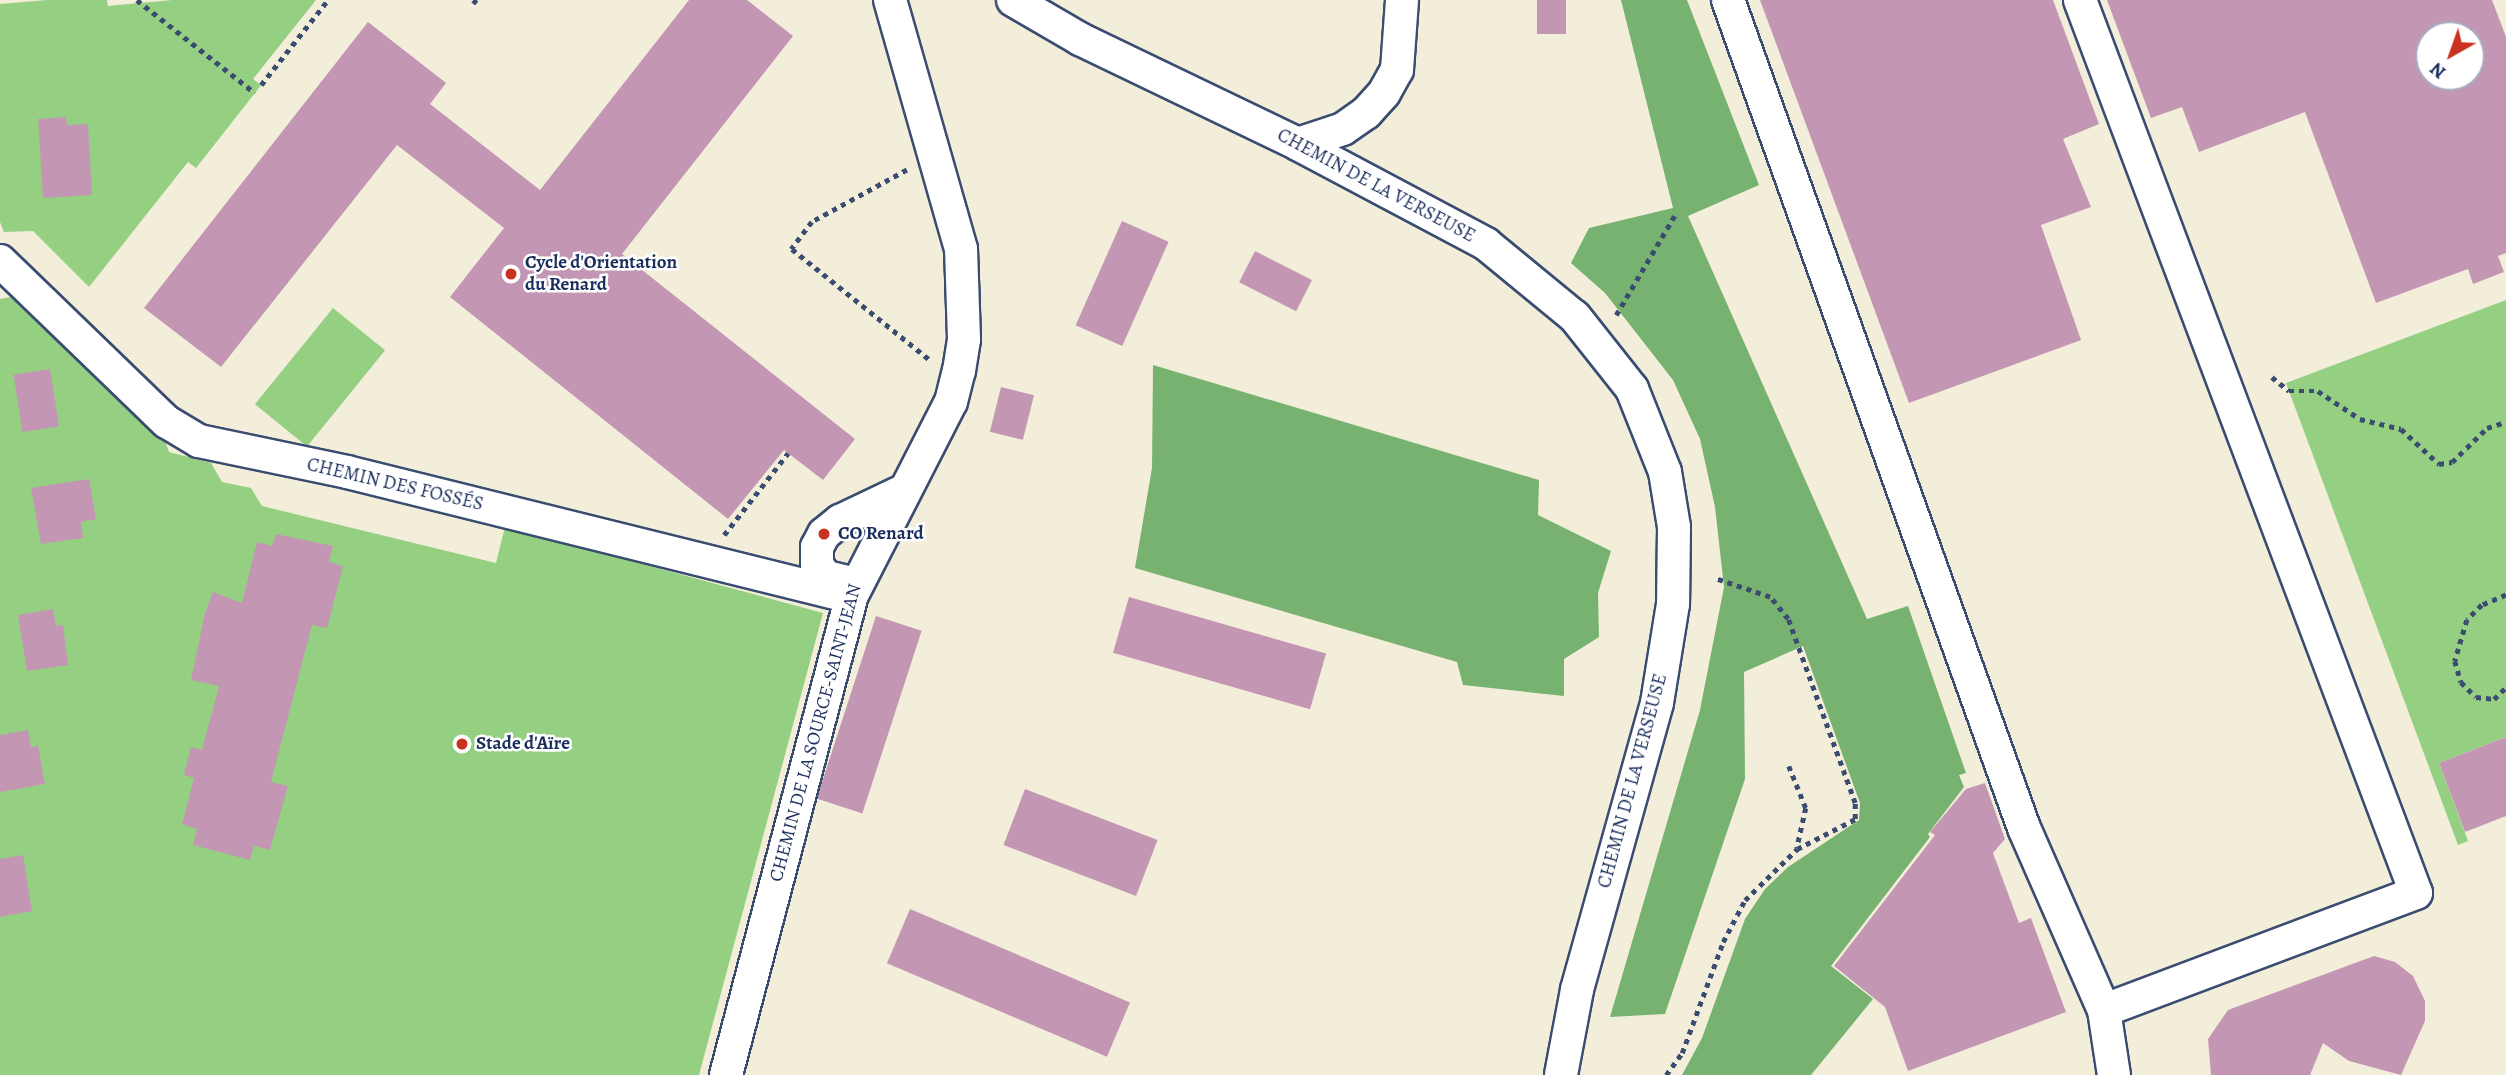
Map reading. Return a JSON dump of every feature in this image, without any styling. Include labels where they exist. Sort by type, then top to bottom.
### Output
[{"type":"street","name":"CHEMIN DE LA SOURCE-SAINT-JEAN","points":[[726,1075],[854,591],[951,402],[964,340],[965,291],[961,249],[890,0]]},
{"type":"street","name":"CHEMIN DE LA VERSEUSE","points":[[1013,0],[1080,39],[1298,144],[1486,244],[1575,317],[1632,389],[1665,472],[1675,570],[1660,691],[1577,990],[1561,1075]]},
{"type":"street","points":[[1298,144],[1343,129],[1367,113],[1397,70],[1402,0]]},
{"type":"street","points":[[1728,0],[2024,828],[2104,1010],[2114,1075]]},
{"type":"street","points":[[2080,0],[2416,893],[2104,1010]]},
{"type":"street","name":"CHEMIN DES FOSSÉS","points":[[1,263],[167,422],[199,441],[347,472],[854,591]]},
{"type":"street","points":[[854,591],[825,577],[817,564],[817,547],[840,521],[904,491]]},
{"type":"path","points":[[137,0],[255,93]]},
{"type":"path","points":[[261,85],[328,0]]},
{"type":"path","points":[[908,170],[812,222],[792,249],[932,361]]},
{"type":"path","points":[[1616,315],[1676,213]]},
{"type":"path","points":[[2272,377],[2289,391],[2318,391],[2360,419],[2401,429],[2439,464],[2452,462],[2487,428],[2506,422]]},
{"type":"path","points":[[727,531],[788,453]]},
{"type":"path","points":[[1666,1075],[1682,1053],[1737,912],[1762,880],[1797,849],[1856,819],[1855,803],[1788,619],[1770,597],[1714,578]]},
{"type":"path","points":[[2506,595],[2473,612],[2461,630],[2457,673],[2467,690],[2485,699],[2500,697],[2506,687]]},
{"type":"path","points":[[1789,766],[1806,808],[1797,849]]},
{"type":"green space","points":[[47,0],[107,0],[108,6],[172,0],[316,0],[253,79],[261,85],[196,168],[188,162],[89,287],[33,231],[4,232],[0,222],[0,4]]},
{"type":"green space","points":[[1621,0],[1687,0],[1759,185],[1688,216],[1867,619],[1908,606],[1966,773],[1959,775],[1964,787],[1928,834],[1930,837],[1831,966],[1873,999],[1811,1075],[1682,1075],[1702,1038],[1745,919],[1765,889],[1788,867],[1859,820],[1860,803],[1803,646],[1744,672],[1745,779],[1665,1014],[1610,1017],[1700,710],[1724,587],[1715,507],[1700,439],[1673,380],[1605,293],[1571,263],[1589,228],[1673,208]]},
{"type":"green space","name":"Stade d'Aïre","points":[[22,295],[164,438],[169,452],[211,463],[222,482],[251,488],[262,506],[496,563],[505,527],[823,613],[699,1075],[0,1075],[0,299]]},
{"type":"green space","points":[[2506,300],[2506,737],[2439,763],[2468,841],[2458,845],[2286,383]]},
{"type":"green space","points":[[333,308],[385,350],[307,447],[255,404]]},
{"type":"green space","points":[[1153,365],[1539,480],[1538,515],[1611,551],[1598,593],[1599,637],[1564,659],[1564,696],[1463,685],[1457,662],[1135,568],[1152,468]]},
{"type":"building","points":[[689,0],[747,0],[793,36],[622,254],[855,439],[823,480],[784,450],[728,519],[450,297],[504,228],[397,145],[221,367],[144,308],[368,22],[446,83],[430,104],[540,190]]},
{"type":"building","points":[[1537,0],[1566,0],[1566,34],[1537,34]]},
{"type":"building","points":[[1760,0],[2053,0],[2099,124],[2063,139],[2091,207],[2041,225],[2081,340],[1909,403]]},
{"type":"building","points":[[2107,0],[2492,0],[2506,37],[2506,253],[2498,256],[2504,272],[2473,284],[2468,269],[2376,303],[2305,112],[2199,152],[2182,107],[2151,118]]},
{"type":"building","points":[[66,117],[67,125],[88,124],[92,195],[43,198],[38,119]]},
{"type":"building","points":[[1122,221],[1169,242],[1122,346],[1076,325]]},
{"type":"building","points":[[1255,251],[1312,280],[1296,311],[1239,282]]},
{"type":"building","points":[[50,369],[59,426],[23,432],[13,375]]},
{"type":"building","points":[[1001,387],[1034,395],[1023,440],[990,432]]},
{"type":"building","points":[[89,479],[96,519],[81,522],[83,538],[41,544],[31,488]]},
{"type":"building","points":[[276,534],[333,546],[329,562],[343,566],[327,628],[312,625],[271,782],[288,786],[270,850],[254,846],[250,860],[193,845],[197,829],[182,824],[194,778],[184,775],[191,747],[202,750],[219,686],[191,680],[205,613],[213,592],[242,603],[257,542],[272,546]]},
{"type":"building","points":[[1129,597],[1326,654],[1310,709],[1113,653]]},
{"type":"building","points":[[53,609],[56,626],[63,625],[68,665],[27,671],[18,615]]},
{"type":"building","points":[[876,616],[922,631],[862,813],[817,799]]},
{"type":"building","points":[[28,730],[31,747],[38,746],[45,784],[0,792],[0,735]]},
{"type":"building","points":[[2506,737],[2506,816],[2465,832],[2439,763]]},
{"type":"building","points":[[1985,783],[2005,839],[1993,853],[2019,923],[2031,918],[2066,1012],[1908,1071],[1885,1007],[1834,966],[1935,835],[1930,832],[1966,789]]},
{"type":"building","points":[[1025,789],[1158,840],[1136,896],[1003,845]]},
{"type":"building","points":[[23,855],[32,911],[0,917],[0,859]]},
{"type":"building","points":[[910,909],[1130,1002],[1107,1057],[887,963]]},
{"type":"building","points":[[2374,956],[2395,962],[2413,976],[2425,1001],[2425,1021],[2401,1075],[2349,1061],[2323,1043],[2310,1075],[2211,1075],[2208,1039],[2228,1010]]},
{"type":"place","name":"Cycle d'Orientation du Renard","points":[[511,274]]},
{"type":"place","name":"CO Renard","points":[[824,534]]},
{"type":"place","name":"Stade d'Aïre","points":[[462,744]]}]
